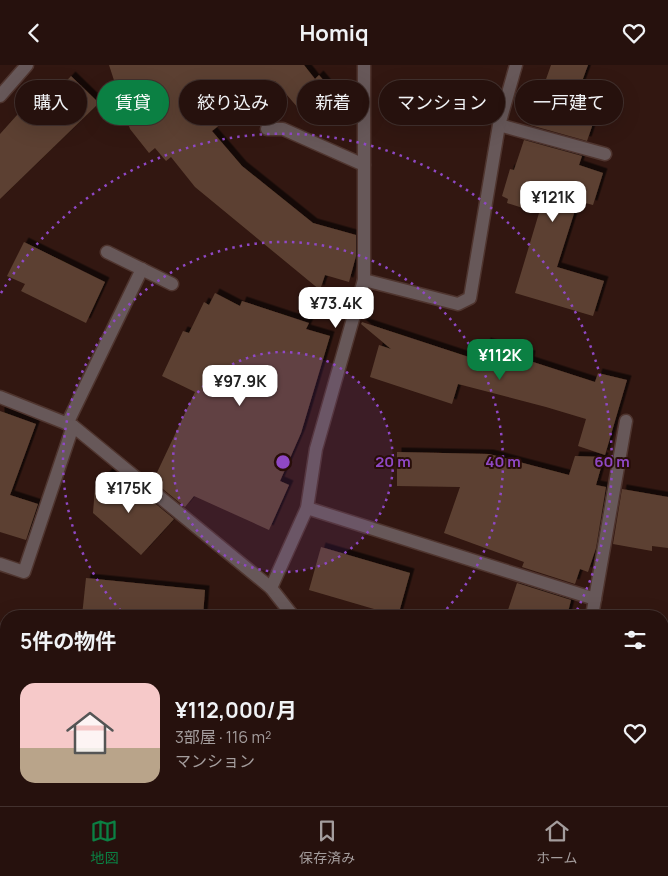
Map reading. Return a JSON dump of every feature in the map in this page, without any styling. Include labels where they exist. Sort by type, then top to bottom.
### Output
[{"type":"street","points":[[0,96],[27,65]]},
{"type":"street","points":[[271,588],[307,508],[316,449],[364,280],[364,65]]},
{"type":"street","points":[[505,104],[516,65]]},
{"type":"street","points":[[364,280],[458,304],[470,298],[499,125],[605,154]]},
{"type":"street","points":[[267,129],[283,129],[364,165]]},
{"type":"street","points":[[107,252],[172,283]]},
{"type":"street","points":[[0,564],[24,572],[70,425],[142,269]]},
{"type":"street","points":[[0,397],[70,425],[271,588],[289,610]]},
{"type":"street","points":[[593,610],[626,421]]},
{"type":"street","points":[[307,508],[595,599]]},
{"type":"building","points":[[109,65],[304,65],[315,79],[319,75],[323,80],[297,80],[297,107],[287,95],[287,80],[179,80],[179,125],[220,125],[212,131],[242,166],[313,223],[356,235],[356,256],[349,282],[325,275],[320,290],[195,187],[171,157],[166,161],[155,148],[149,153],[129,125],[169,125],[169,80],[114,80]]},
{"type":"building","points":[[551,65],[588,65],[582,80],[546,80]]},
{"type":"building","points":[[71,76],[75,80],[67,80]]},
{"type":"building","points":[[87,91],[97,101],[97,105],[87,115]]},
{"type":"building","points":[[15,117],[15,125],[76,125],[0,199],[0,134]]},
{"type":"building","points":[[530,125],[592,125],[587,141]]},
{"type":"building","points":[[524,140],[582,156],[579,165],[603,173],[593,205],[578,201],[557,267],[604,281],[593,316],[515,293],[539,213],[507,203],[508,199],[502,196],[510,169],[514,170]]},
{"type":"building","points":[[24,242],[105,282],[86,323],[21,291],[25,284],[7,276]]},
{"type":"building","points":[[215,293],[240,306],[242,301],[309,323],[306,329],[330,336],[301,433],[280,481],[289,485],[269,530],[194,496],[185,507],[153,481],[195,392],[162,376],[183,331],[189,333],[204,302],[209,305]]},
{"type":"building","points":[[362,322],[481,361],[486,342],[531,355],[530,361],[595,382],[598,373],[627,380],[605,455],[578,446],[586,419],[458,384],[452,404],[370,377],[379,345],[391,349],[361,324]]},
{"type":"building","points":[[0,411],[36,424],[10,495],[38,504],[26,540],[0,532]]},
{"type":"building","points":[[397,452],[489,454],[569,475],[575,456],[604,457],[596,485],[606,487],[596,548],[588,572],[580,569],[575,584],[522,567],[524,562],[444,533],[460,487],[397,486]]},
{"type":"building","points":[[108,473],[143,503],[146,496],[174,519],[141,555],[93,513],[95,487]]},
{"type":"building","points":[[622,489],[668,497],[668,548],[652,546],[652,551],[613,544]]},
{"type":"building","points":[[321,547],[410,573],[400,610],[377,610],[309,590]]},
{"type":"building","points":[[86,578],[205,590],[203,610],[83,610]]},
{"type":"building","points":[[517,583],[571,600],[568,610],[508,610]]}]
